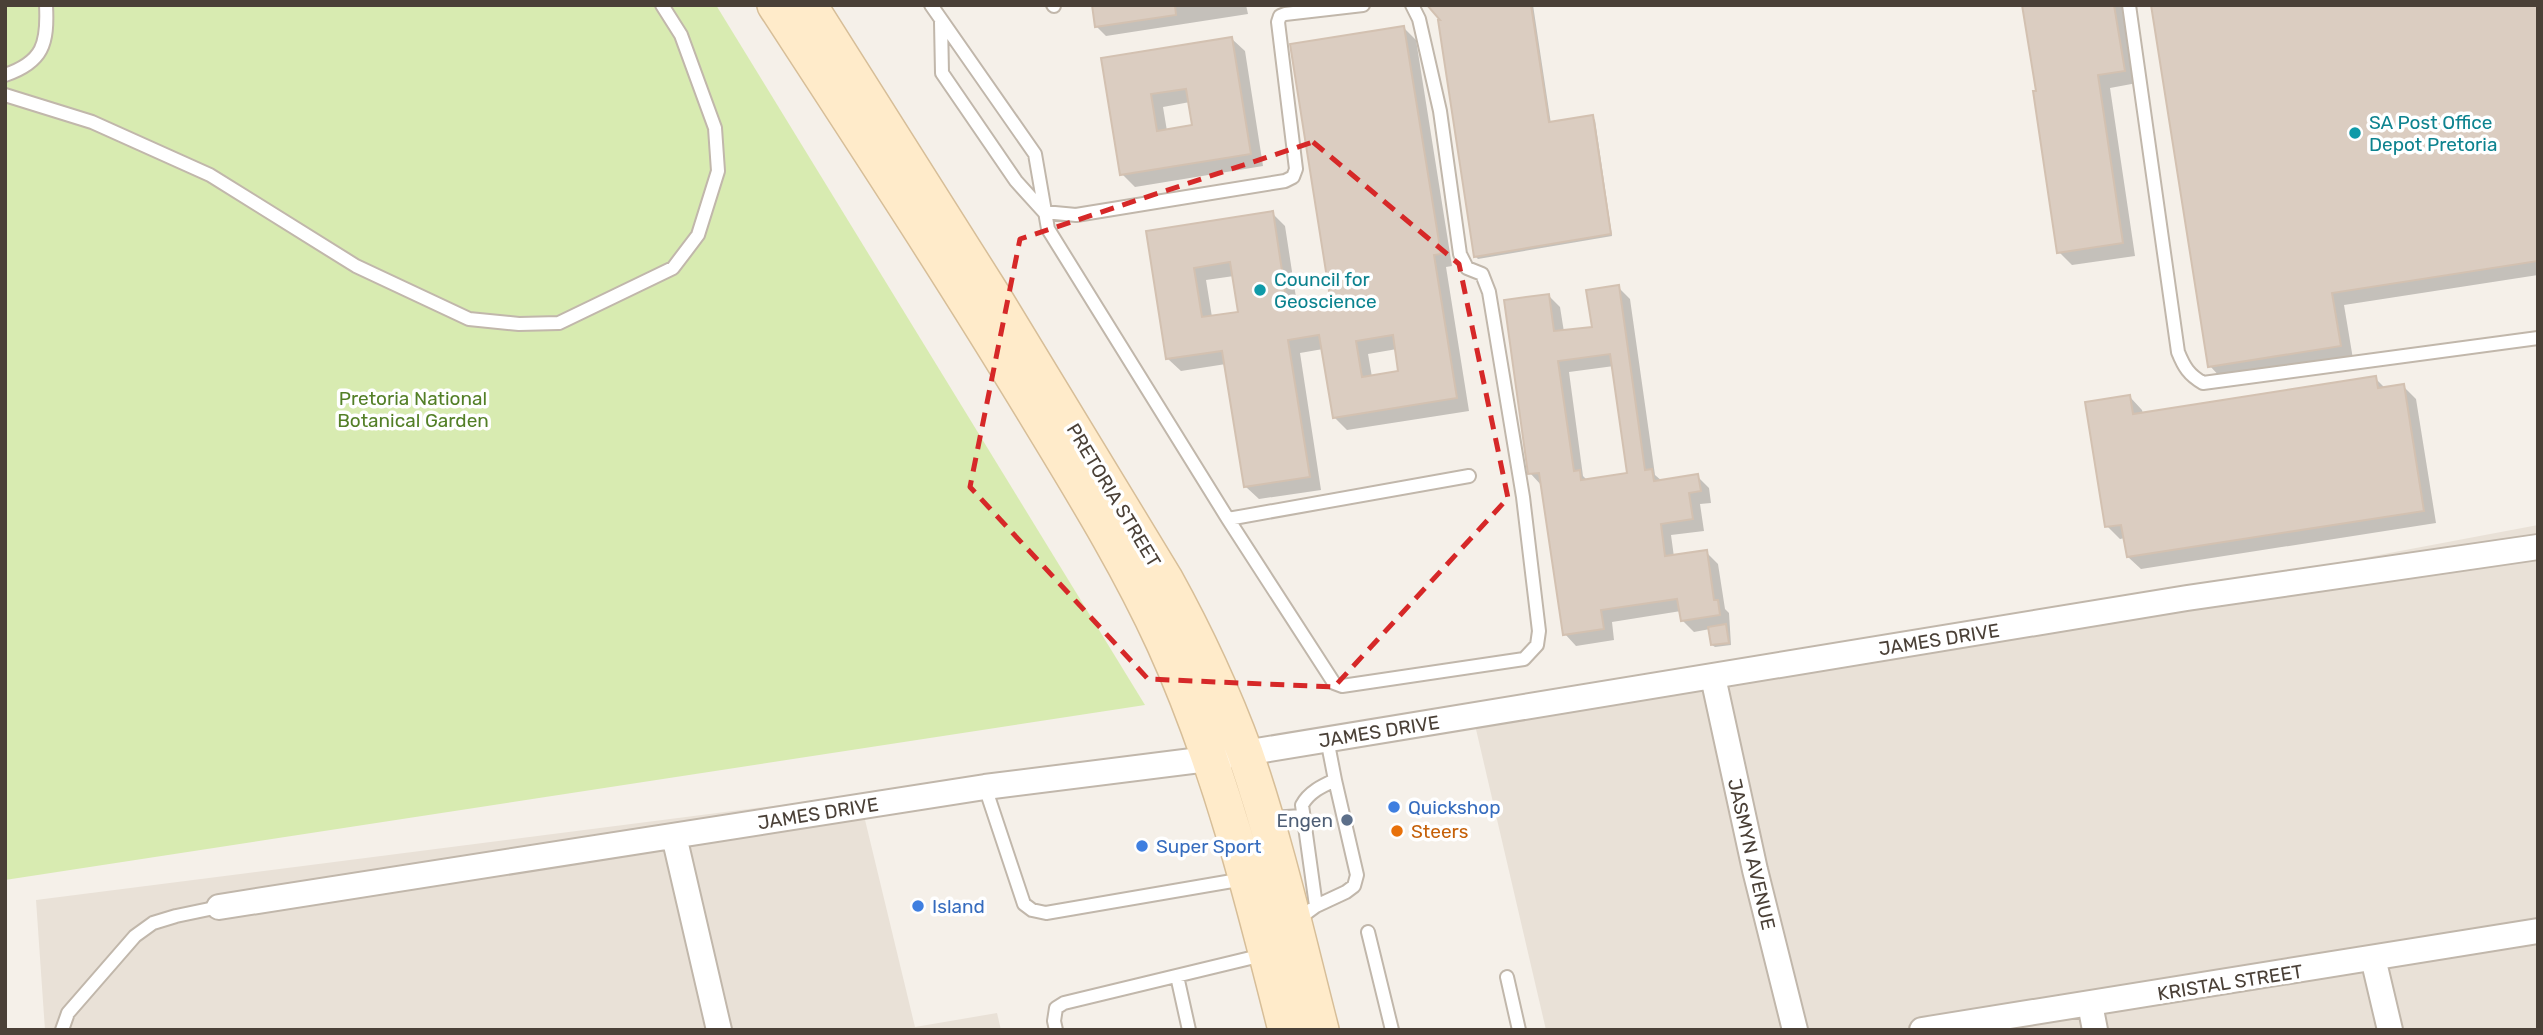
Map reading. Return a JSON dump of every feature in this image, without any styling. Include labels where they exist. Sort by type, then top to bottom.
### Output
[{"type":"main road","name":"PRETORIA STREET","points":[[775,5],[971,308],[1105,529],[1165,645],[1208,758],[1248,878],[1286,1030]]},
{"type":"main road","name":"PRETORIA STREET","points":[[809,5],[985,284],[1166,579],[1203,651],[1245,753],[1265,818],[1305,914],[1321,1030]]},
{"type":"street","name":"JAMES DRIVE","points":[[219,907],[985,787],[1245,753],[2187,598],[2538,547]]},
{"type":"street","name":"JASMYN AVENUE","points":[[1713,677],[1755,870],[1795,1030]]},
{"type":"street","points":[[674,836],[719,1030]]},
{"type":"street","name":"KRISTAL STREET","points":[[1922,1030],[2538,930]]},
{"type":"street","points":[[2373,958],[2390,1030]]},
{"type":"street","points":[[2090,1004],[2095,1030]]},
{"type":"lane","points":[[5,75],[35,61],[40,53],[47,17],[46,5]]},
{"type":"lane","points":[[5,94],[92,122],[209,175],[356,266],[469,319],[519,324],[559,323],[673,268],[698,235],[718,171],[715,128],[681,35],[662,5]]},
{"type":"lane","points":[[931,5],[1035,154],[1048,229],[1228,519],[1334,683],[1342,686],[1524,659],[1537,645],[1539,631],[1523,497],[1489,292],[1482,274],[1467,268],[1460,254],[1440,111],[1419,19],[1412,5]]},
{"type":"lane","points":[[942,22],[942,72],[1016,181],[1044,212],[1076,215],[1285,181],[1293,177],[1296,169],[1278,22],[1280,16],[1363,5]]},
{"type":"lane","points":[[2129,5],[2178,352],[2183,367],[2192,377],[2203,383],[2538,338]]},
{"type":"lane","points":[[1228,519],[1469,476]]},
{"type":"lane","points":[[1327,739],[1357,875],[1354,886],[1305,914],[1302,805],[1320,787],[1335,780]]},
{"type":"lane","points":[[985,787],[1024,904],[1032,910],[1046,913],[1248,878]]},
{"type":"lane","points":[[1265,818],[1302,816]]},
{"type":"lane","points":[[62,1030],[68,1013],[135,936],[153,923],[176,915],[219,907]]},
{"type":"lane","points":[[1368,932],[1392,1030]]},
{"type":"lane","points":[[1056,1030],[1056,1008],[1064,1003],[1267,955]]},
{"type":"lane","points":[[1177,976],[1189,1030]]},
{"type":"lane","points":[[1507,977],[1519,1030]]},
{"type":"highlighted area","points":[[1313,142],[1459,264],[1508,498],[1334,687],[1148,679],[970,487],[1020,239]]},
{"type":"shaded area","points":[[2538,525],[2538,1030],[1546,1030],[1475,725]]},
{"type":"shaded area","points":[[859,795],[915,1027],[997,1013],[1001,1030],[45,1030],[36,900]]},
{"type":"green space","name":"Pretoria National Botanical Garden","points":[[5,5],[716,5],[1145,705],[5,880]]},
{"type":"building","points":[[1092,5],[1175,5],[1176,15],[1095,27]]},
{"type":"building","points":[[1427,5],[1531,5],[1549,122],[1593,115],[1611,234],[1474,257],[1440,20]]},
{"type":"building","points":[[2022,5],[2114,5],[2125,71],[2098,75],[2123,243],[2057,253]]},
{"type":"building","name":"SA Post Office Depot Pretoria","points":[[2151,5],[2538,5],[2538,261],[2332,293],[2341,346],[2208,367]]},
{"type":"building","points":[[1404,26],[1441,254],[1434,255],[1457,398],[1333,418],[1319,335],[1288,340],[1310,477],[1244,487],[1222,351],[1166,359],[1146,231],[1273,211],[1287,304],[1330,297],[1290,44]],"holes":[[[1230,262],[1238,312],[1202,317],[1194,268]],[[1393,335],[1398,371],[1362,377],[1356,341]]]},
{"type":"building","points":[[1232,37],[1251,154],[1120,175],[1101,58]],"holes":[[[1186,89],[1192,125],[1157,131],[1151,94]]]},
{"type":"building","points":[[1619,285],[1645,470],[1652,469],[1654,481],[1698,474],[1701,491],[1689,493],[1693,519],[1661,524],[1665,556],[1707,550],[1714,600],[1718,600],[1720,615],[1681,621],[1677,599],[1601,610],[1604,629],[1563,635],[1539,473],[1528,474],[1504,300],[1549,294],[1554,331],[1592,327],[1586,290]],"holes":[[[1610,354],[1627,473],[1581,480],[1580,470],[1574,471],[1558,361]]]},
{"type":"building","points":[[2376,376],[2378,388],[2404,384],[2424,511],[2127,557],[2121,525],[2105,527],[2085,402],[2130,395],[2133,414]]},
{"type":"building","points":[[1726,624],[1729,643],[1711,645],[1708,627]]},
{"type":"place","name":"SA Post Office Depot Pretoria","points":[[2355,133]]},
{"type":"place","name":"Council for Geoscience","points":[[1260,290]]},
{"type":"place","name":"Quickshop","points":[[1394,807]]},
{"type":"place","name":"Engen","points":[[1347,820]]},
{"type":"place","name":"Steers","points":[[1397,831]]},
{"type":"place","name":"Super Sport","points":[[1142,846]]},
{"type":"place","name":"Island","points":[[918,906]]}]
